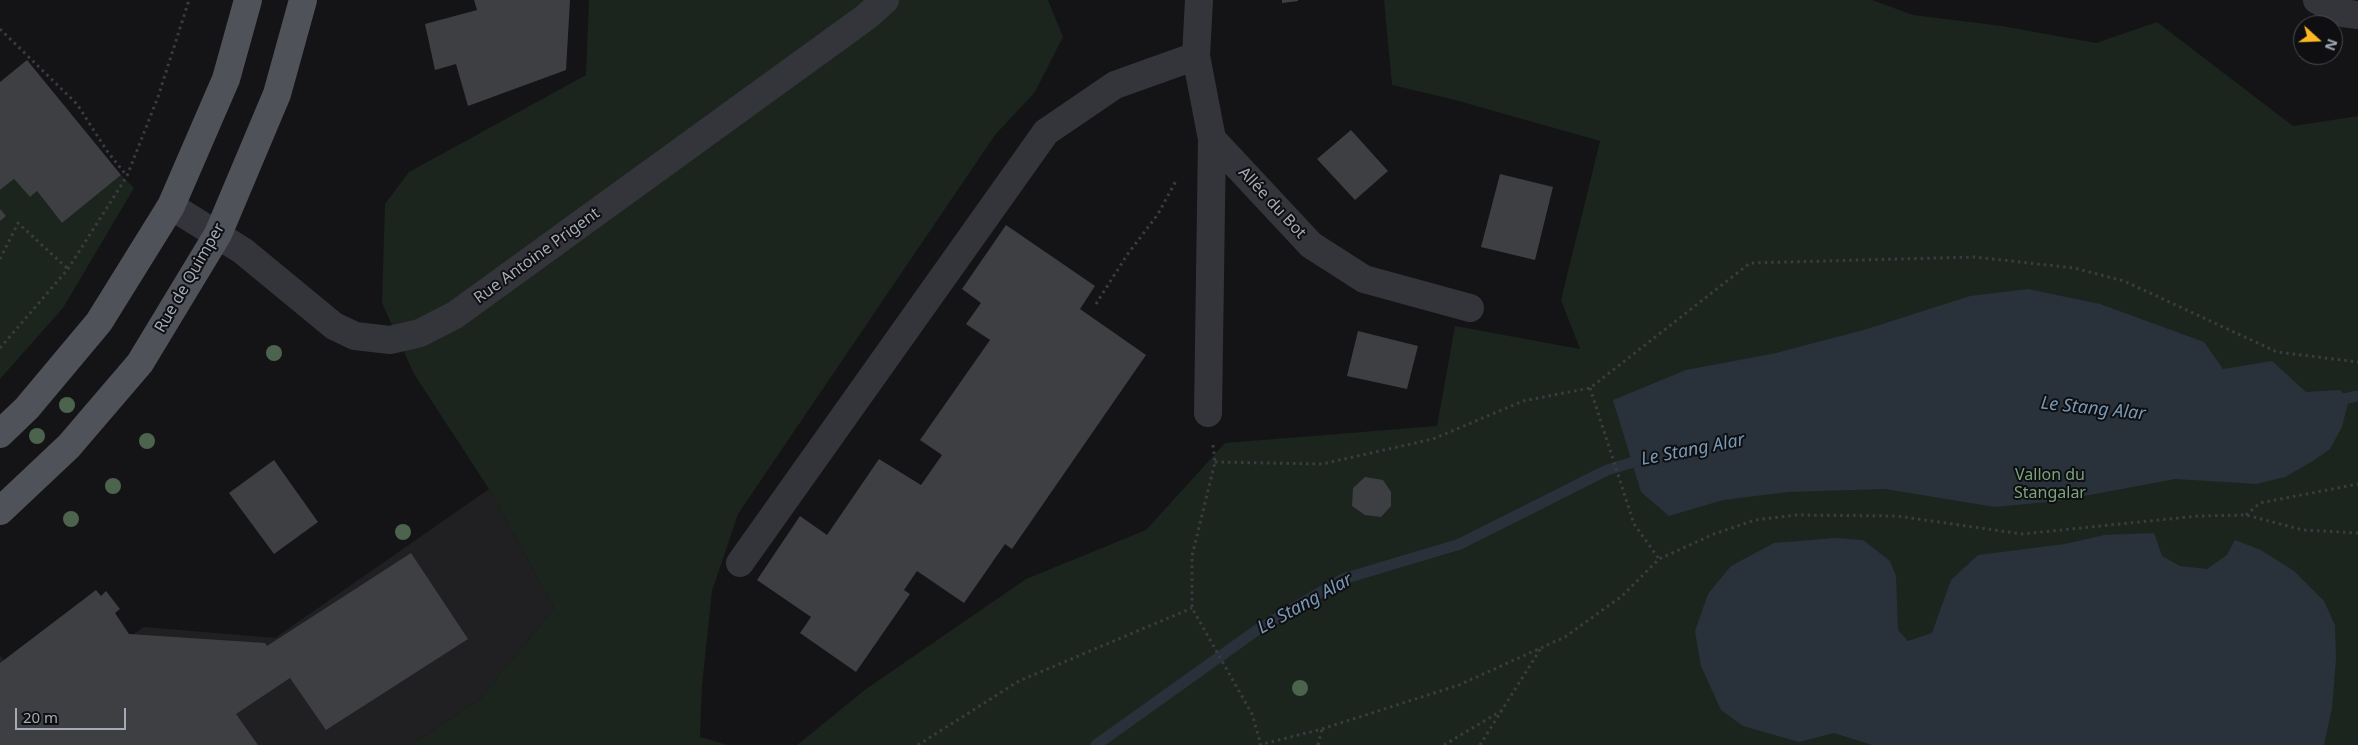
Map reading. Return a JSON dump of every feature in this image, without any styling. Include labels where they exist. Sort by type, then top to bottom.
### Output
[{"type":"main road","points":[[0,434],[27,408],[99,322],[171,206],[226,79],[248,0]]},
{"type":"main road","name":"Rue de Quimper","points":[[0,511],[70,446],[140,363],[218,234],[277,94],[304,0]]},
{"type":"street","name":"Rue Antoine Prigent","points":[[171,206],[243,251],[334,326],[356,336],[390,340],[420,334],[455,316],[866,17],[885,0]]},
{"type":"street","points":[[1199,0],[1196,56],[1212,139],[1208,414]]},
{"type":"street","points":[[2317,0],[2343,13],[2358,15]]},
{"type":"street","points":[[740,563],[1046,132],[1115,85],[1196,56]]},
{"type":"street","name":"Allée du Bot","points":[[1212,139],[1311,245],[1364,279],[1470,308]]},
{"type":"path","points":[[0,348],[68,269],[127,176],[158,97],[189,0]]},
{"type":"path","points":[[0,29],[77,104],[107,151],[127,176]]},
{"type":"path","points":[[1096,304],[1127,254],[1158,214],[1174,182],[1212,139]]},
{"type":"path","points":[[0,259],[18,223],[68,269]]},
{"type":"path","points":[[1215,462],[1322,464],[1433,439],[1523,401],[1590,388],[1750,263],[1760,262],[1975,257],[2074,268],[2124,281],[2277,352],[2358,362]]},
{"type":"path","points":[[1590,388],[1634,524],[1659,559]]},
{"type":"path","points":[[1208,414],[1215,462],[1192,556],[1192,608],[1252,714],[1260,745],[1322,729],[1459,685],[1541,648],[1565,637],[1622,596],[1659,559],[1714,534],[1747,523],[1796,515],[1897,516],[2022,534],[2198,516],[2246,515],[2303,530],[2358,533]]},
{"type":"path","points":[[2246,515],[2260,503],[2358,484]]},
{"type":"path","points":[[918,745],[1019,681],[1192,608]]},
{"type":"path","points":[[1480,745],[1541,648]]},
{"type":"path","points":[[1444,745],[1501,711]]},
{"type":"path","points":[[1318,745],[1322,729]]},
{"type":"shaded area","points":[[489,489],[554,608],[480,699],[411,745],[0,745],[0,655],[35,702],[144,627],[275,638]]},
{"type":"green space","points":[[589,0],[1048,0],[1063,37],[1035,92],[995,135],[738,514],[712,591],[702,686],[700,737],[728,745],[411,745],[480,699],[554,608],[489,489],[414,374],[382,303],[385,204],[409,172],[586,75]]},
{"type":"green space","name":"Vallon du Stangalar","points":[[1384,0],[1872,0],[1913,15],[2002,26],[2096,43],[2157,22],[2293,126],[2358,116],[2358,745],[797,745],[866,689],[1026,579],[1146,530],[1225,443],[1437,426],[1455,326],[1580,349],[1561,300],[1600,141],[1455,100],[1392,85]]},
{"type":"green space","points":[[121,175],[134,188],[63,308],[0,379],[0,190],[14,179],[30,197],[37,191],[62,223]]},
{"type":"water","points":[[2028,289],[2100,304],[2204,342],[2223,369],[2272,361],[2306,392],[2340,390],[2349,399],[2342,427],[2330,449],[2313,461],[2285,477],[2256,484],[2175,479],[2058,501],[1995,507],[1885,489],[1788,492],[1723,500],[1669,516],[1641,492],[1613,400],[1686,370],[1776,353],[1867,329],[1970,296]]},
{"type":"water","points":[[2154,533],[2162,556],[2180,566],[2207,569],[2227,555],[2235,540],[2261,550],[2294,571],[2324,601],[2335,625],[2336,659],[2332,708],[2324,745],[1872,745],[1834,733],[1799,742],[1743,726],[1721,710],[1701,666],[1695,631],[1708,594],[1731,566],[1774,543],[1834,538],[1863,540],[1890,561],[1896,576],[1898,630],[1908,641],[1932,633],[1951,580],[1978,555],[2065,544],[2104,535]]},
{"type":"building","points":[[474,0],[570,0],[566,70],[468,106],[456,64],[435,70],[425,24],[477,10]]},
{"type":"building","points":[[1282,0],[1298,0],[1298,1],[1282,3]]},
{"type":"building","points":[[27,60],[121,175],[62,223],[37,191],[30,197],[14,179],[0,190],[0,82]]},
{"type":"building","points":[[1351,130],[1388,171],[1355,200],[1317,159]]},
{"type":"building","points":[[1500,174],[1553,187],[1535,260],[1481,247]]},
{"type":"building","points":[[0,209],[6,216],[0,221]]},
{"type":"building","points":[[1006,225],[1095,286],[1080,309],[1146,355],[1012,549],[1005,544],[964,603],[917,571],[904,590],[910,594],[856,672],[800,633],[811,617],[757,580],[800,516],[827,535],[879,459],[921,485],[942,455],[920,440],[990,340],[966,324],[981,303],[962,289]]},
{"type":"building","points":[[1358,331],[1418,346],[1407,389],[1347,376]]},
{"type":"building","points":[[274,460],[318,522],[274,554],[229,493]]},
{"type":"building","points":[[1365,477],[1383,480],[1391,492],[1391,506],[1381,517],[1365,515],[1352,506],[1353,488]]},
{"type":"building","points":[[411,553],[468,639],[326,730],[290,678],[236,714],[258,745],[0,745],[0,663],[96,590],[101,596],[106,591],[120,609],[115,613],[129,634],[265,643],[267,646]]},
{"type":"waterway","name":"Le Stang Alar","points":[[2334,401],[2358,396]]},
{"type":"waterway","name":"Le Stang Alar","points":[[1096,745],[1257,630],[1343,579],[1460,544],[1607,470],[1644,459]]}]
